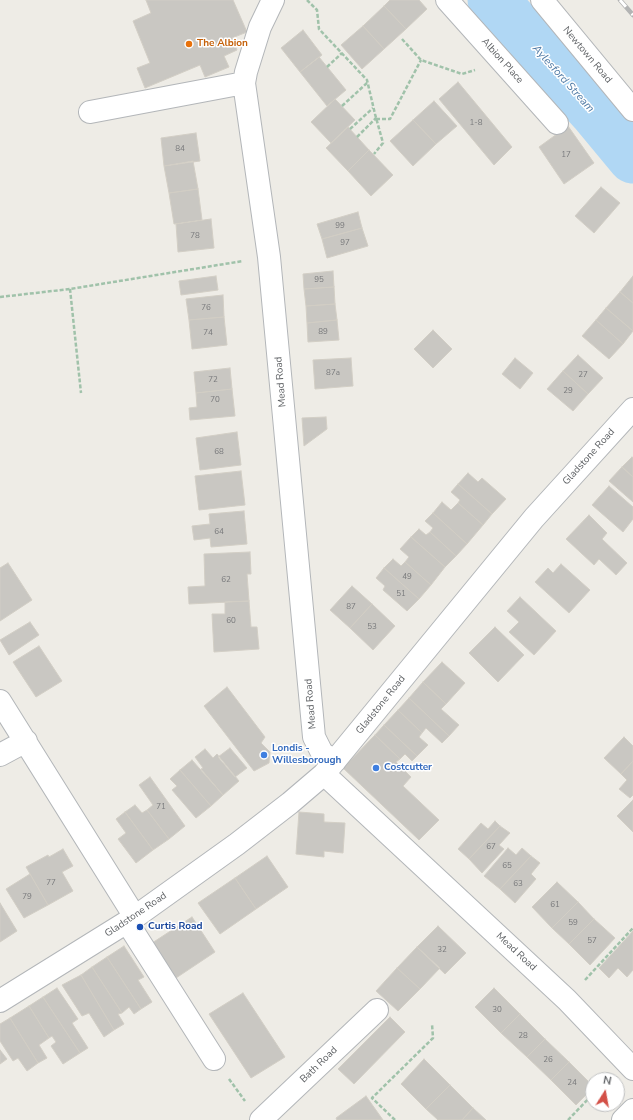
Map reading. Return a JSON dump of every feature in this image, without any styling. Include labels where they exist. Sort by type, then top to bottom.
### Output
[{"type":"street","name":"Mead Road","points":[[273,0],[260,27],[244,83],[269,256],[314,737],[329,768],[567,1000],[633,1069]]},
{"type":"street","name":"Albion Place","points":[[446,0],[557,123]]},
{"type":"street","name":"Newtown Road","points":[[542,0],[633,110]]},
{"type":"street","points":[[90,112],[244,83]]},
{"type":"street","name":"Gladstone Road","points":[[0,1001],[131,920],[237,844],[290,803],[329,768],[534,518],[633,409]]},
{"type":"street","points":[[0,701],[26,741],[214,1059]]},
{"type":"street","points":[[0,755],[26,741]]},
{"type":"street","name":"Bath Road","points":[[261,1120],[377,1010]]},
{"type":"street","points":[[623,1120],[633,1110]]},
{"type":"path","points":[[307,0],[317,10],[319,29],[367,80],[383,143],[374,154]]},
{"type":"path","points":[[402,39],[421,60],[462,74],[501,61]]},
{"type":"path","points":[[327,67],[342,53]]},
{"type":"path","points":[[357,136],[376,119],[390,119],[421,60]]},
{"type":"path","points":[[342,106],[367,83]]},
{"type":"path","points":[[350,129],[373,108]]},
{"type":"path","points":[[0,297],[70,290],[269,256]]},
{"type":"path","points":[[70,290],[81,393]]},
{"type":"path","points":[[567,1000],[633,928]]},
{"type":"path","points":[[395,1120],[372,1098],[433,1038],[432,1024]]},
{"type":"path","points":[[214,1059],[246,1102]]},
{"type":"path","points":[[568,1120],[585,1102]]},
{"type":"building","name":"The Albion","points":[[146,0],[233,0],[247,32],[232,38],[237,50],[224,56],[229,67],[205,77],[200,65],[145,88],[137,68],[150,63],[133,21],[151,13]]},
{"type":"building","points":[[390,0],[419,0],[427,9],[406,29],[384,6]]},
{"type":"building","points":[[384,6],[406,29],[384,49],[363,26]]},
{"type":"building","points":[[363,26],[384,49],[362,69],[341,45]]},
{"type":"building","points":[[303,30],[322,55],[300,72],[281,48]]},
{"type":"building","points":[[319,57],[346,90],[327,106],[300,72]]},
{"type":"building","points":[[458,82],[512,147],[494,165],[439,99]]},
{"type":"building","points":[[335,99],[355,120],[331,143],[311,122]]},
{"type":"building","points":[[434,101],[457,126],[436,144],[413,120]]},
{"type":"building","points":[[413,120],[436,144],[413,166],[390,141]]},
{"type":"building","points":[[568,126],[594,163],[564,184],[539,147]]},
{"type":"building","points":[[348,127],[369,150],[348,171],[326,148]]},
{"type":"building","points":[[196,133],[200,161],[164,166],[161,138]]},
{"type":"building","points":[[369,150],[393,175],[371,196],[348,171]]},
{"type":"building","points":[[193,161],[198,189],[169,193],[164,166]]},
{"type":"building","points":[[601,187],[620,203],[594,233],[575,216]]},
{"type":"building","points":[[198,189],[202,220],[174,224],[169,193]]},
{"type":"building","points":[[358,212],[362,228],[322,239],[317,224]]},
{"type":"building","points":[[211,219],[214,248],[178,252],[176,224]]},
{"type":"building","points":[[362,228],[368,246],[327,258],[322,239]]},
{"type":"building","points":[[333,271],[334,287],[304,289],[303,274]]},
{"type":"building","points":[[216,276],[218,290],[181,295],[179,281]]},
{"type":"building","points":[[633,276],[633,303],[620,292]]},
{"type":"building","points":[[334,287],[335,304],[306,306],[304,289]]},
{"type":"building","points":[[620,292],[633,303],[633,331],[606,308]]},
{"type":"building","points":[[223,295],[224,317],[189,320],[186,299]]},
{"type":"building","points":[[335,304],[337,320],[307,323],[306,306]]},
{"type":"building","points":[[606,308],[633,331],[623,344],[596,320]]},
{"type":"building","points":[[224,317],[227,345],[192,349],[189,320]]},
{"type":"building","points":[[337,320],[339,340],[308,342],[307,323]]},
{"type":"building","points":[[596,320],[623,344],[609,359],[582,336]]},
{"type":"building","points":[[433,330],[452,349],[433,368],[414,349]]},
{"type":"building","points":[[578,355],[603,378],[588,394],[563,371]]},
{"type":"building","points":[[351,358],[353,386],[315,389],[313,360]]},
{"type":"building","points":[[515,358],[533,373],[520,389],[502,374]]},
{"type":"building","points":[[230,368],[232,389],[196,393],[194,372]]},
{"type":"building","points":[[563,371],[588,394],[573,411],[547,389]]},
{"type":"building","points":[[232,389],[235,416],[190,420],[189,408],[197,407],[196,393]]},
{"type":"building","points":[[326,417],[327,429],[304,446],[302,418]]},
{"type":"building","points":[[237,432],[241,465],[200,470],[196,438]]},
{"type":"building","points":[[632,457],[633,458],[633,477],[622,467]]},
{"type":"building","points":[[622,467],[633,477],[633,502],[609,481]]},
{"type":"building","points":[[241,471],[245,505],[199,510],[195,476]]},
{"type":"building","points":[[468,473],[478,482],[482,478],[506,499],[492,514],[458,484]]},
{"type":"building","points":[[458,484],[492,514],[483,525],[458,503],[460,500],[451,492]]},
{"type":"building","points":[[609,486],[633,507],[633,519],[623,532],[592,505]]},
{"type":"building","points":[[442,502],[451,510],[458,503],[483,525],[467,544],[433,513]]},
{"type":"building","points":[[244,511],[247,544],[211,547],[210,538],[194,540],[192,526],[210,524],[209,514]]},
{"type":"building","points":[[433,513],[467,544],[456,556],[430,532],[433,528],[425,521]]},
{"type":"building","points":[[589,515],[607,533],[602,539],[627,563],[616,575],[599,559],[594,565],[566,539]]},
{"type":"building","points":[[419,529],[426,535],[430,532],[456,556],[445,567],[411,537]]},
{"type":"building","points":[[411,537],[445,567],[431,585],[405,562],[409,557],[400,549]]},
{"type":"building","points":[[250,552],[251,574],[247,574],[249,601],[189,604],[188,587],[205,586],[204,554]]},
{"type":"building","points":[[393,559],[401,566],[405,562],[431,585],[419,599],[384,568]]},
{"type":"building","points":[[8,563],[32,600],[0,621],[0,568]]},
{"type":"building","points":[[561,564],[590,590],[569,613],[535,582],[548,568],[553,573]]},
{"type":"building","points":[[384,568],[419,599],[407,611],[383,590],[385,586],[376,578]]},
{"type":"building","points":[[352,586],[372,604],[350,628],[330,610]]},
{"type":"building","points":[[520,597],[556,631],[534,655],[509,632],[519,622],[507,611]]},
{"type":"building","points":[[249,601],[251,627],[257,627],[259,649],[214,652],[212,614],[225,614],[225,602]]},
{"type":"building","points":[[372,604],[395,626],[373,650],[350,628]]},
{"type":"building","points":[[30,622],[39,635],[9,655],[0,640]]},
{"type":"building","points":[[495,627],[524,655],[498,682],[469,653]]},
{"type":"building","points":[[39,646],[62,681],[36,697],[13,662]]},
{"type":"building","points":[[442,662],[465,683],[446,704],[423,682]]},
{"type":"building","points":[[423,682],[446,704],[441,709],[459,725],[449,736],[409,698]]},
{"type":"building","points":[[227,687],[265,737],[261,743],[270,752],[269,763],[254,771],[204,706]]},
{"type":"building","points":[[409,698],[449,736],[442,743],[426,728],[422,733],[398,710]]},
{"type":"building","points":[[398,710],[422,733],[419,737],[428,745],[417,756],[384,725]]},
{"type":"building","points":[[384,725],[417,756],[412,761],[405,754],[400,759],[375,735]]},
{"type":"building","points":[[375,735],[400,759],[396,762],[411,777],[403,786],[439,820],[419,840],[343,768]]},
{"type":"building","points":[[624,737],[633,746],[633,761],[621,774],[604,758]]},
{"type":"building","points":[[230,748],[247,768],[235,777],[218,757]]},
{"type":"building","points":[[205,749],[213,758],[217,754],[239,781],[223,795],[201,769],[203,768],[195,757]]},
{"type":"building","points":[[192,760],[223,795],[211,806],[180,770]]},
{"type":"building","points":[[633,761],[633,795],[630,798],[619,789],[627,780],[621,774]]},
{"type":"building","points":[[180,770],[211,806],[196,818],[172,790],[177,786],[170,779]]},
{"type":"building","points":[[150,777],[185,826],[169,839],[147,810],[153,805],[139,785]]},
{"type":"building","points":[[633,800],[633,832],[617,816]]},
{"type":"building","points":[[135,805],[142,813],[147,810],[169,839],[153,850],[125,812]]},
{"type":"building","points":[[125,812],[153,850],[136,863],[118,839],[126,833],[116,819]]},
{"type":"building","points":[[299,812],[324,814],[324,822],[345,823],[343,853],[324,851],[324,857],[296,854]]},
{"type":"building","points":[[495,821],[500,826],[469,859],[458,849],[481,823],[488,829]]},
{"type":"building","points":[[500,826],[510,833],[499,845],[504,849],[482,873],[469,859]]},
{"type":"building","points":[[508,848],[516,855],[522,848],[531,856],[500,889],[484,876]]},
{"type":"building","points":[[63,849],[73,866],[62,872],[73,891],[48,905],[26,867]]},
{"type":"building","points":[[267,856],[288,887],[256,909],[235,878]]},
{"type":"building","points":[[531,856],[540,863],[531,874],[536,879],[515,903],[500,889]]},
{"type":"building","points":[[30,874],[48,905],[24,918],[6,889]]},
{"type":"building","points":[[235,878],[256,909],[220,934],[198,903]]},
{"type":"building","points":[[557,882],[578,902],[552,928],[532,907]]},
{"type":"building","points":[[578,902],[594,919],[569,944],[552,928]]},
{"type":"building","points":[[0,903],[17,931],[0,942]]},
{"type":"building","points":[[192,917],[215,952],[173,980],[149,945]]},
{"type":"building","points":[[594,919],[615,938],[590,965],[569,944]]},
{"type":"building","points":[[438,926],[466,953],[445,974],[417,947]]},
{"type":"building","points":[[633,931],[633,970],[627,977],[618,968],[609,978],[599,968]]},
{"type":"building","points":[[124,946],[144,977],[138,980],[152,1002],[141,1009],[107,957]]},
{"type":"building","points":[[417,947],[440,968],[420,989],[397,968]]},
{"type":"building","points":[[107,957],[141,1009],[134,1014],[129,1007],[122,1013],[92,967]]},
{"type":"building","points":[[92,967],[122,1013],[118,1014],[124,1024],[114,1030],[81,975]]},
{"type":"building","points":[[397,968],[420,989],[398,1011],[376,991]]},
{"type":"building","points":[[81,975],[114,1030],[104,1037],[89,1013],[82,1016],[62,985]]},
{"type":"building","points":[[57,988],[78,1019],[72,1023],[88,1048],[80,1053],[43,997]]},
{"type":"building","points":[[494,988],[520,1014],[501,1033],[475,1007]]},
{"type":"building","points":[[243,993],[285,1057],[251,1078],[209,1014]]},
{"type":"building","points":[[43,997],[80,1053],[63,1064],[51,1046],[56,1042],[52,1036],[49,1038],[29,1006]]},
{"type":"building","points":[[29,1006],[49,1038],[39,1045],[47,1058],[38,1063],[10,1018]]},
{"type":"building","points":[[520,1014],[545,1039],[527,1057],[501,1033]]},
{"type":"building","points":[[390,1017],[405,1032],[354,1084],[338,1069]]},
{"type":"building","points":[[10,1018],[38,1063],[27,1071],[18,1058],[13,1061],[0,1041],[0,1024]]},
{"type":"building","points":[[545,1039],[569,1062],[551,1080],[527,1057]]},
{"type":"building","points":[[0,1050],[7,1059],[0,1064]]},
{"type":"building","points":[[424,1059],[450,1085],[426,1109],[401,1084]]},
{"type":"building","points":[[569,1062],[585,1078],[585,1096],[576,1105],[551,1080]]},
{"type":"building","points":[[450,1085],[473,1108],[462,1120],[438,1120],[426,1109]]},
{"type":"building","points":[[366,1096],[383,1120],[337,1120],[336,1118]]},
{"type":"building","points":[[473,1108],[486,1120],[462,1120]]},
{"type":"waterway","name":"Aylesford Stream","points":[[493,0],[594,111],[633,158]]},
{"type":"railway","points":[[620,0],[633,15]]},
{"type":"place","name":"The Albion","points":[[189,44]]},
{"type":"place","name":"Londis - Willesborough","points":[[264,755]]},
{"type":"place","name":"Costcutter","points":[[376,768]]},
{"type":"place","name":"Curtis Road","points":[[140,927]]}]
